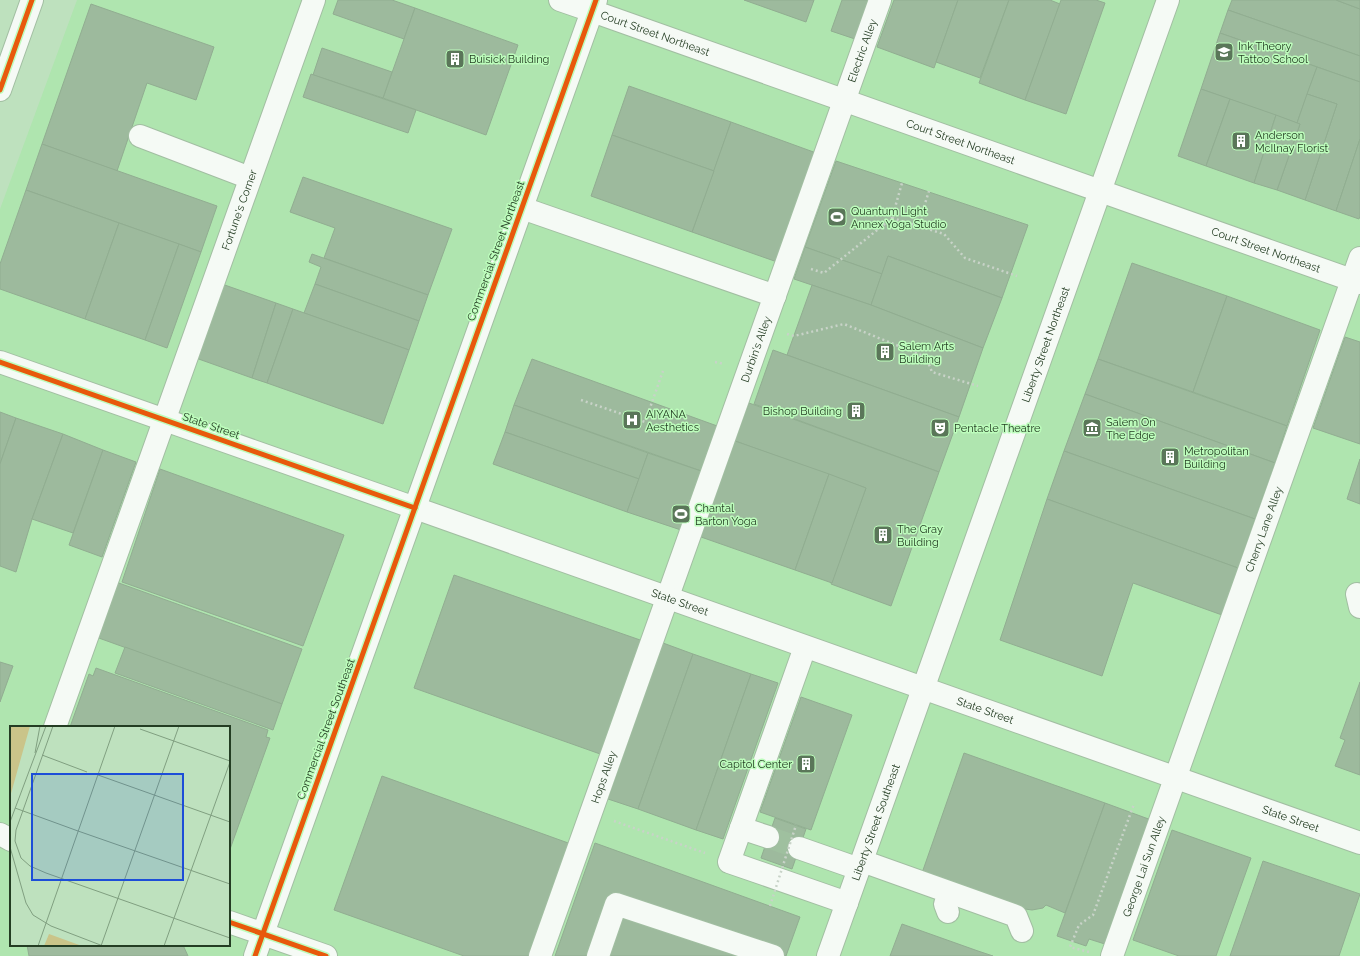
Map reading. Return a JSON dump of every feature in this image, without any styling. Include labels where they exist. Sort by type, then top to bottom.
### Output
[{"type":"main road","points":[[0,90],[32,0]]},
{"type":"main road","name":"Fortune's Corner","points":[[55,726],[314,0]]},
{"type":"main road","name":"Court Street Northeast","points":[[560,0],[594,6],[844,100],[1356,281]]},
{"type":"main road","name":"Electric Alley","points":[[844,100],[880,0]]},
{"type":"main road","name":"Liberty Street Northeast","points":[[923,688],[1168,0]]},
{"type":"main road","name":"Commercial Street Northeast","points":[[415,508],[594,6]]},
{"type":"main road","name":"Durbin's Alley","points":[[667,598],[844,100]]},
{"type":"main road","points":[[140,136],[250,178]]},
{"type":"main road","points":[[522,208],[775,296]]},
{"type":"main road","name":"Cherry Lane Alley","points":[[1175,777],[1356,281],[1360,258]]},
{"type":"main road","name":"State Street","points":[[0,362],[1360,843]]},
{"type":"main road","name":"Commercial Street Southeast","points":[[255,956],[415,508]]},
{"type":"main road","name":"Hops Alley","points":[[540,956],[667,598]]},
{"type":"main road","points":[[805,647],[729,862],[847,903]]},
{"type":"main road","name":"Liberty Street Southeast","points":[[828,956],[923,688]]},
{"type":"main road","name":"George Lai Sun Alley","points":[[1102,955],[1175,777]]},
{"type":"main road","points":[[741,828],[768,837]]},
{"type":"main road","points":[[0,834],[10,839]]},
{"type":"main road","points":[[799,848],[860,865],[1016,916],[1022,931]]},
{"type":"main road","points":[[598,956],[616,904],[773,956]]},
{"type":"main road","points":[[230,922],[326,956]]},
{"type":"path","points":[[824,273],[892,218],[902,182]]},
{"type":"path","points":[[918,226],[929,191]]},
{"type":"path","points":[[892,218],[944,234],[965,258],[1017,276]]},
{"type":"path","points":[[794,336],[844,324],[926,357],[932,372],[978,386]]},
{"type":"path","points":[[581,400],[645,422],[663,371]]},
{"type":"path","points":[[1102,955],[1070,947],[1079,925],[1093,915],[1134,804]]},
{"type":"path","points":[[591,813],[729,862]]},
{"type":"path","points":[[770,906],[796,825]]},
{"type":"shaded area","points":[[77,0],[1360,0],[1360,956],[0,956],[0,209]]},
{"type":"building","points":[[338,0],[392,0],[415,8],[404,39],[333,14]]},
{"type":"building","points":[[744,0],[814,0],[806,22]]},
{"type":"building","points":[[842,0],[872,0],[858,40],[831,31]]},
{"type":"building","points":[[894,0],[958,0],[934,68],[877,47]]},
{"type":"building","points":[[958,0],[1009,0],[980,78],[936,62]]},
{"type":"building","points":[[1009,0],[1050,0],[1060,4],[1025,100],[979,83]]},
{"type":"building","points":[[1061,0],[1096,0],[1105,3],[1066,114],[1025,100]]},
{"type":"building","points":[[1232,0],[1336,0],[1360,9],[1360,56],[1228,10]]},
{"type":"building","points":[[1336,0],[1360,0],[1360,9]]},
{"type":"building","points":[[91,4],[214,47],[196,100],[147,83],[117,171],[42,144]]},
{"type":"building","name":"Buisick Building","points":[[415,8],[518,45],[486,135],[383,98]]},
{"type":"building","points":[[1228,10],[1360,56],[1360,82],[1220,33]]},
{"type":"building","points":[[1220,33],[1317,67],[1297,123],[1201,89]]},
{"type":"building","points":[[322,48],[392,72],[383,98],[313,75]]},
{"type":"building","points":[[1317,67],[1360,82],[1360,139],[1336,211],[1305,200],[1337,104],[1307,94]]},
{"type":"building","points":[[311,74],[416,110],[408,133],[303,97]]},
{"type":"building","points":[[629,86],[731,122],[714,171],[612,135]]},
{"type":"building","points":[[1201,89],[1230,99],[1206,166],[1178,156]]},
{"type":"building","points":[[1307,94],[1337,104],[1305,200],[1277,190],[1300,124],[1297,123]]},
{"type":"building","name":"Anderson McIlnay Florist","points":[[1230,99],[1276,115],[1254,183],[1206,166]]},
{"type":"building","points":[[1276,115],[1300,124],[1277,190],[1254,183]]},
{"type":"building","points":[[731,122],[819,154],[780,263],[692,232]]},
{"type":"building","points":[[612,135],[714,171],[692,232],[591,196]]},
{"type":"building","points":[[1360,139],[1360,216],[1359,219],[1336,211]]},
{"type":"building","points":[[42,144],[217,206],[201,252],[26,190]]},
{"type":"building","points":[[836,161],[1028,225],[1002,298],[888,256],[882,274],[805,247]]},
{"type":"building","points":[[303,177],[452,229],[428,295],[324,258],[335,228],[290,212]]},
{"type":"building","points":[[26,190],[119,223],[85,319],[0,289],[0,264]]},
{"type":"building","points":[[119,223],[179,244],[145,340],[85,319]]},
{"type":"building","points":[[179,244],[201,252],[167,348],[145,340]]},
{"type":"building","points":[[805,247],[882,274],[871,305],[794,279]]},
{"type":"building","points":[[312,254],[428,295],[419,321],[315,284],[321,267],[309,262]]},
{"type":"building","points":[[888,256],[1002,298],[983,348],[871,305]]},
{"type":"building","points":[[1132,263],[1227,296],[1193,392],[1098,359]]},
{"type":"building","points":[[219,283],[276,303],[252,378],[193,357]]},
{"type":"building","points":[[315,284],[419,321],[409,350],[304,313]]},
{"type":"building","name":"Salem Arts Building","points":[[812,285],[871,305],[983,348],[959,417],[787,355]]},
{"type":"building","points":[[1227,296],[1320,330],[1287,426],[1193,392]]},
{"type":"building","points":[[276,303],[293,309],[267,383],[252,378]]},
{"type":"building","points":[[293,309],[409,350],[383,424],[267,383]]},
{"type":"building","points":[[1345,337],[1360,342],[1360,444],[1313,428]]},
{"type":"building","name":"Bishop Building","points":[[773,350],[959,417],[939,472],[754,404]]},
{"type":"building","points":[[532,359],[720,427],[704,472],[514,405]]},
{"type":"building","points":[[1098,359],[1287,426],[1275,463],[1085,394]]},
{"type":"building","name":"Metropolitan Building","points":[[1085,394],[1275,463],[1255,519],[1064,451]]},
{"type":"building","name":"The Gray Building","points":[[749,403],[939,472],[891,606],[831,584],[866,488],[735,441]]},
{"type":"building","points":[[514,405],[648,453],[639,479],[505,432]]},
{"type":"building","points":[[0,412],[16,418],[0,464]]},
{"type":"building","points":[[16,418],[63,434],[32,519],[16,572],[0,566],[0,464]]},
{"type":"building","points":[[505,432],[639,479],[627,512],[493,464]]},
{"type":"building","points":[[63,434],[103,450],[73,533],[32,519]]},
{"type":"building","points":[[735,441],[829,474],[795,570],[701,537]]},
{"type":"building","points":[[103,450],[136,462],[102,557],[69,545]]},
{"type":"building","points":[[1064,451],[1255,519],[1238,568],[1047,499]]},
{"type":"building","points":[[648,453],[704,472],[684,531],[627,512]]},
{"type":"building","points":[[1360,459],[1360,504],[1347,499]]},
{"type":"building","points":[[160,469],[344,535],[303,646],[122,582]]},
{"type":"building","points":[[829,474],[866,488],[832,583],[795,570]]},
{"type":"building","points":[[1047,499],[1238,568],[1222,615],[1133,583],[1102,676],[1000,640]]},
{"type":"building","points":[[454,575],[643,641],[603,755],[414,688]]},
{"type":"building","points":[[116,582],[302,649],[282,704],[96,637]]},
{"type":"building","points":[[663,643],[693,654],[638,809],[608,799]]},
{"type":"building","points":[[125,647],[282,704],[273,730],[115,673]]},
{"type":"building","points":[[693,654],[751,674],[696,830],[638,809]]},
{"type":"building","points":[[0,662],[13,666],[0,702]]},
{"type":"building","points":[[96,668],[268,730],[266,737],[270,738],[230,849],[230,726],[70,726],[89,674],[93,676]]},
{"type":"building","points":[[751,674],[778,683],[723,839],[696,830]]},
{"type":"building","points":[[1360,682],[1360,775],[1335,766],[1345,740],[1340,738]]},
{"type":"building","name":"Capitol Center","points":[[801,697],[852,715],[811,830],[760,812]]},
{"type":"building","points":[[964,753],[1105,803],[1065,913],[1046,905],[1043,908],[1032,910],[1018,908],[922,873]]},
{"type":"building","points":[[382,776],[571,844],[531,956],[464,956],[334,910]]},
{"type":"building","points":[[1105,803],[1154,821],[1108,945],[1089,939],[1086,946],[1057,936]]},
{"type":"building","points":[[775,818],[806,829],[792,869],[761,858]]},
{"type":"building","points":[[1172,830],[1251,858],[1216,956],[1179,956],[1133,940]]},
{"type":"building","points":[[595,843],[800,917],[786,956],[555,956]]},
{"type":"building","points":[[1263,861],[1360,894],[1339,956],[1230,956]]},
{"type":"building","points":[[902,924],[978,951],[993,956],[890,956]]},
{"type":"building","points":[[27,946],[183,946],[188,956],[29,956]]},
{"type":"tunnel","points":[[768,837],[799,848]]},
{"type":"cycle path","points":[[0,90],[32,0]]},
{"type":"cycle path","points":[[255,956],[596,0]]},
{"type":"cycle path","points":[[0,362],[415,508]]},
{"type":"cycle path","points":[[230,922],[326,956]]},
{"type":"place","name":"Ink Theory Tattoo School","points":[[1224,52]]},
{"type":"place","name":"Buisick Building","points":[[455,59]]},
{"type":"place","name":"Anderson McIlnay Florist","points":[[1241,141]]},
{"type":"place","name":"Quantum Light Annex Yoga Studio","points":[[837,217]]},
{"type":"place","name":"Salem Arts Building","points":[[885,352]]},
{"type":"place","name":"Bishop Building","points":[[856,411]]},
{"type":"place","name":"AIYANA Aesthetics","points":[[632,420]]},
{"type":"place","name":"Pentacle Theatre","points":[[940,428]]},
{"type":"place","name":"Salem On The Edge","points":[[1092,428]]},
{"type":"place","name":"Metropolitan Building","points":[[1170,457]]},
{"type":"place","name":"Chantal Barton Yoga","points":[[681,514]]},
{"type":"place","name":"The Gray Building","points":[[883,535]]},
{"type":"place","name":"Capitol Center","points":[[806,764]]}]
